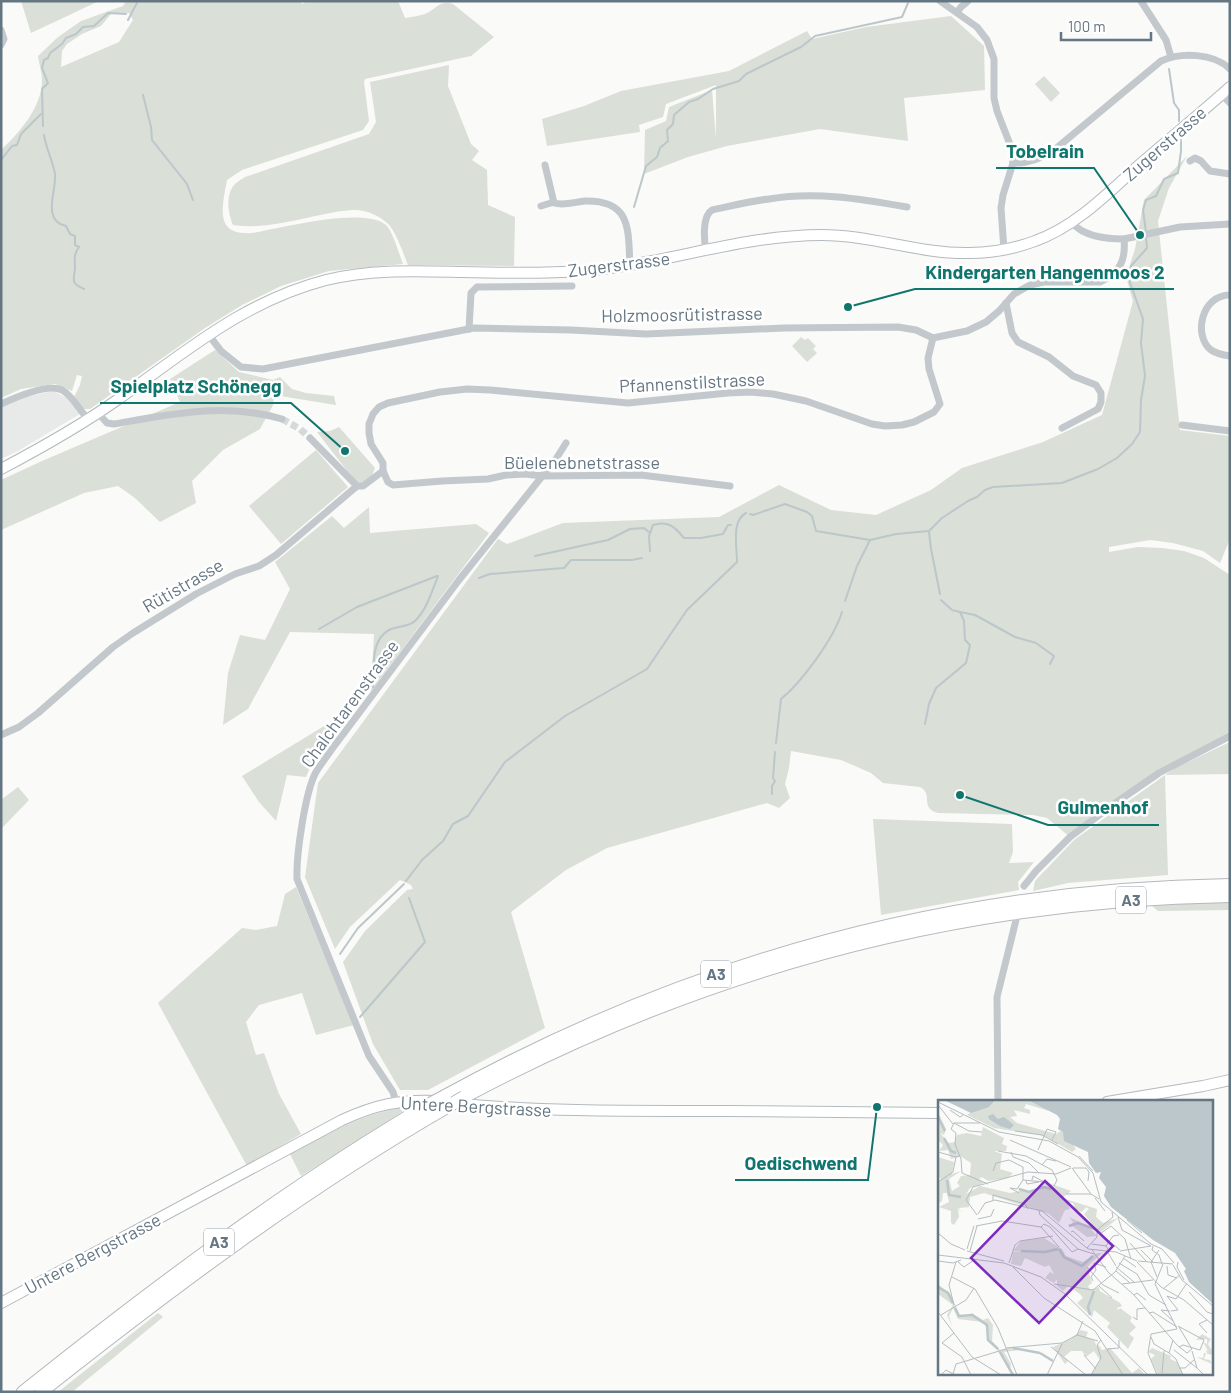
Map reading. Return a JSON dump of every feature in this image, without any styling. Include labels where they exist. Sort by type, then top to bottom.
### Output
[{"type":"highway","name":"A3","points":[[41,1392],[189,1277],[277,1214],[446,1101],[535,1048],[624,1008],[706,977],[817,942],[918,918],[1033,899],[1111,890],[1230,885]]},
{"type":"highway","name":"A3","points":[[23,1392],[228,1235],[325,1168],[426,1106],[464,1097],[567,1045],[651,1009],[735,978],[829,950],[928,927],[1032,910],[1116,901],[1230,896]]},
{"type":"highway","points":[[48,1392],[70,1369]]},
{"type":"main road","name":"Zugerstrasse","points":[[1,469],[50,443],[88,419],[208,334],[267,301],[287,292],[330,279],[381,273],[423,271],[556,273],[630,266],[777,237],[843,235],[927,250],[967,253],[1004,250],[1037,240],[1071,222],[1104,196],[1230,87]]},
{"type":"main road","points":[[1119,1100],[1230,1080]]},
{"type":"main road","name":"Untere Bergstrasse","points":[[1,1303],[342,1120],[379,1105],[420,1100],[512,1108],[576,1111],[938,1113]]},
{"type":"street","points":[[940,1],[977,27],[987,40],[994,59],[994,98],[1011,147],[1013,163],[1003,194],[1001,208],[1004,250]]},
{"type":"street","points":[[957,12],[968,1]]},
{"type":"street","points":[[1142,1],[1166,40],[1171,57]]},
{"type":"street","points":[[1,30],[4,39],[1,44]]},
{"type":"street","points":[[1013,163],[1033,161],[1053,151],[1161,61],[1182,55],[1219,61],[1230,69]]},
{"type":"street","points":[[1222,94],[1230,103]]},
{"type":"street","points":[[1190,161],[1195,158],[1210,171],[1230,174]]},
{"type":"street","points":[[545,164],[554,202]]},
{"type":"street","points":[[706,251],[704,238],[707,216],[712,210],[769,198],[802,196],[860,198],[907,207]]},
{"type":"street","points":[[541,206],[554,202],[558,204],[584,201],[607,204],[618,209],[627,225],[630,266]]},
{"type":"street","points":[[1071,222],[1079,230],[1087,234],[1108,238],[1124,238],[1199,225],[1230,224]]},
{"type":"street","points":[[933,338],[976,327],[994,316],[1014,294],[1030,285],[1044,282],[1100,282],[1108,278],[1118,270],[1122,263],[1125,252],[1124,238]]},
{"type":"street","points":[[469,330],[471,293],[477,287],[572,286]]},
{"type":"street","points":[[1230,295],[1218,297],[1208,304],[1202,329],[1204,340],[1211,350],[1218,354],[1230,356]]},
{"type":"street","points":[[1006,303],[1012,333],[1018,342],[1049,357],[1072,376],[1096,385],[1101,393],[1101,402],[1098,409],[1062,428]]},
{"type":"street","name":"Holzmoosrütistrasse","points":[[208,334],[221,351],[241,367],[263,369],[469,330],[571,330],[646,334],[784,328],[898,327],[916,330],[933,338]]},
{"type":"street","name":"Pfannenstilstrasse","points":[[383,471],[383,463],[371,444],[369,433],[369,424],[373,414],[379,407],[440,392],[467,389],[628,403],[728,393],[774,394],[806,401],[872,424],[885,426],[902,425],[925,417],[934,412],[940,404],[929,370],[928,358],[933,338]]},
{"type":"street","points":[[1,404],[27,393],[55,388],[63,390],[88,419]]},
{"type":"street","points":[[98,412],[107,423],[114,424],[174,413],[201,411],[239,410],[262,413],[282,419]]},
{"type":"street","points":[[1182,425],[1230,431]]},
{"type":"street","points":[[310,438],[356,486]]},
{"type":"street","name":"Chalchtarenstrasse","points":[[396,1102],[393,1092],[369,1056],[297,879],[299,853],[309,791],[316,772],[332,749],[459,580],[543,476],[566,443]]},
{"type":"street","name":"Büelenebnetstrasse","points":[[383,471],[388,482],[393,485],[442,480],[488,479],[506,475],[525,474],[543,476],[641,474],[730,486]]},
{"type":"street","name":"Rütistrasse","points":[[1,735],[18,727],[38,713],[113,647],[133,633],[196,594],[235,574],[259,566],[276,555],[356,486],[363,486],[383,471]]},
{"type":"street","points":[[1024,886],[1036,871],[1070,837],[1114,804],[1159,772],[1230,736]]},
{"type":"street","points":[[998,1100],[997,997],[1016,920]]},
{"type":"shaded area","points":[[21,1],[99,1],[31,33]]},
{"type":"shaded area","points":[[126,1],[300,1],[302,4],[307,1],[398,1],[405,18],[425,14],[441,4],[448,3],[453,4],[494,37],[471,56],[365,79],[369,121],[363,130],[242,170],[227,180],[223,200],[223,218],[231,230],[240,233],[252,233],[322,220],[360,218],[375,220],[389,228],[403,264],[329,271],[281,286],[242,305],[205,328],[90,409],[83,409],[74,397],[82,376],[77,375],[72,391],[55,384],[21,389],[1,398],[1,150],[29,118],[38,100],[42,74],[38,56],[58,37],[81,21],[123,6]],"holes":[[[129,13],[133,20],[119,42],[61,67],[62,51],[67,44],[82,34],[101,26],[111,14]]]},
{"type":"shaded area","points":[[951,16],[984,46],[985,90],[904,98],[908,141],[820,129],[727,146],[688,157],[644,174],[645,130],[666,121],[669,107],[712,90],[716,139],[716,85],[666,104],[663,117],[639,125],[640,132],[547,146],[542,119],[584,106],[621,91],[729,71],[807,31],[812,39],[866,27]]},
{"type":"shaded area","points":[[449,65],[448,86],[471,144],[479,151],[472,160],[487,170],[488,205],[515,217],[514,266],[408,265],[398,240],[387,222],[378,216],[362,211],[337,212],[263,226],[233,225],[229,210],[229,198],[232,188],[240,180],[369,134],[376,122],[370,82]]},
{"type":"shaded area","points":[[1044,76],[1060,93],[1051,102],[1035,84]]},
{"type":"shaded area","points":[[1187,156],[1169,188],[1158,221],[1180,430],[1230,436],[1230,539],[1220,563],[1203,551],[1173,543],[1150,540],[1109,547],[1109,552],[1138,547],[1184,551],[1204,558],[1230,575],[1230,736],[1159,773],[1070,837],[1047,818],[1033,815],[938,813],[929,808],[926,793],[920,787],[883,783],[871,773],[841,760],[791,751],[785,784],[790,798],[779,808],[767,803],[607,848],[566,870],[511,912],[545,1028],[428,1090],[400,1090],[373,1044],[343,962],[365,931],[407,890],[413,889],[411,885],[400,880],[350,927],[335,949],[305,877],[318,783],[498,539],[507,544],[563,523],[719,517],[779,485],[831,510],[876,515],[931,490],[962,468],[1043,442],[1102,415],[1133,301],[1126,277],[1135,249],[1144,200]]},
{"type":"shaded area","points":[[801,337],[805,340],[808,338],[816,346],[813,349],[817,353],[807,362],[792,346]]},
{"type":"shaded area","points":[[215,350],[239,372],[273,380],[280,377],[292,389],[306,393],[334,396],[336,405],[274,395],[273,405],[260,429],[223,450],[192,481],[196,503],[160,522],[135,498],[118,486],[84,493],[1,530],[1,480],[180,402],[170,379]]},
{"type":"shaded area","points":[[53,391],[69,399],[80,414],[1,459],[1,407],[17,399]]},
{"type":"shaded area","points":[[339,427],[375,468],[371,478],[361,483],[355,481],[317,432],[330,431]]},
{"type":"shaded area","points":[[316,450],[348,487],[281,544],[249,506]]},
{"type":"shaded area","points":[[369,507],[370,533],[476,524],[489,533],[371,691],[374,634],[290,632],[248,709],[223,725],[228,673],[240,635],[265,640],[290,589],[275,562],[332,516],[344,528]]},
{"type":"shaded area","points":[[352,709],[311,765],[306,777],[287,775],[276,821],[259,802],[242,776]]},
{"type":"shaded area","points":[[1230,742],[1230,774],[1165,775],[1175,768]]},
{"type":"shaded area","points":[[1165,775],[1168,875],[1068,883],[1033,891],[1035,881],[1074,840]]},
{"type":"shaded area","points":[[18,787],[29,800],[1,829],[1,800]]},
{"type":"shaded area","points":[[873,819],[1012,824],[1013,852],[1009,863],[1034,862],[1018,882],[1019,890],[881,915]]},
{"type":"shaded area","points":[[296,887],[354,1025],[316,1035],[302,993],[259,1005],[246,1022],[256,1055],[264,1053],[279,1094],[301,1134],[247,1166],[158,1003],[242,928],[256,930],[277,926],[285,894]]},
{"type":"shaded area","points":[[1230,901],[1230,910],[1158,911],[1151,905]]},
{"type":"shaded area","points":[[404,1107],[408,1108],[301,1176],[290,1154],[359,1119]]},
{"type":"shaded area","points":[[158,1313],[163,1317],[72,1392],[58,1392]]},
{"type":"waterway","points":[[128,20],[138,1]]},
{"type":"waterway","points":[[634,207],[646,166],[657,157],[660,148],[668,141],[667,130],[673,124],[674,115],[689,102],[698,99],[713,89],[739,81],[746,74],[801,47],[815,36],[902,17],[908,3]]},
{"type":"waterway","points":[[43,126],[42,89],[48,83],[42,68],[44,60],[66,38],[76,34],[83,27],[94,26],[108,13],[126,14]]},
{"type":"waterway","points":[[1169,69],[1174,103],[1179,110],[1179,121]]},
{"type":"waterway","points":[[143,95],[151,127],[152,140],[187,184],[193,200]]},
{"type":"waterway","points":[[1,160],[12,146],[17,145],[21,134],[41,114]]},
{"type":"waterway","points":[[44,135],[55,174],[52,211],[58,223],[66,226],[70,234],[75,236],[75,245],[79,247],[75,255],[74,281],[84,289]]},
{"type":"waterway","points":[[1146,232],[1143,210],[1146,200],[1156,196],[1164,179],[1178,173],[1181,139]]},
{"type":"waterway","points":[[750,514],[753,515],[785,504],[807,512],[812,516],[816,531],[870,540],[896,534],[929,531],[942,518],[977,497],[985,490],[993,487],[1062,483],[1098,469],[1117,458],[1132,444],[1140,432],[1141,400],[1145,376],[1141,343],[1143,319],[1128,277],[1131,266],[1147,248],[1146,237]]},
{"type":"waterway","points":[[406,881],[422,860],[443,841],[453,824],[468,816],[505,762],[565,716],[647,669],[687,610],[737,562],[738,522],[746,513]]},
{"type":"waterway","points":[[650,551],[649,536],[653,525],[667,524],[684,538],[701,538],[723,534],[728,525],[731,525]]},
{"type":"waterway","points":[[535,556],[608,540],[630,529],[644,528],[650,533]]},
{"type":"waterway","points":[[929,532],[940,594]]},
{"type":"waterway","points":[[845,601],[857,566],[870,540]]},
{"type":"waterway","points":[[479,578],[490,574],[564,568],[571,560],[632,560],[642,558]]},
{"type":"waterway","points":[[319,629],[357,607],[437,576]]},
{"type":"waterway","points":[[373,687],[374,656],[379,641],[389,630],[415,621],[426,605],[438,576]]},
{"type":"waterway","points":[[925,724],[929,704],[936,688],[966,663],[970,645],[965,640],[964,621],[960,612],[952,610],[941,600]]},
{"type":"waterway","points":[[776,743],[781,699],[798,682],[816,659],[832,634],[842,612]]},
{"type":"waterway","points":[[960,612],[975,615],[1015,637],[1036,643],[1054,656],[1050,664]]},
{"type":"waterway","points":[[772,794],[772,786],[775,781],[773,778],[775,752]]},
{"type":"waterway","points":[[340,954],[358,928],[404,884]]},
{"type":"waterway","points":[[360,1017],[425,942],[409,898]]},
{"type":"tunnel","points":[[282,419],[300,429],[310,438]]},
{"type":"place","name":"Tobelrain","points":[[1140,235]]},
{"type":"place","name":"Kindergarten Hangenmoos 2","points":[[848,307]]},
{"type":"place","name":"Spielplatz Schönegg","points":[[345,451]]},
{"type":"place","name":"Gulmenhof","points":[[960,795]]},
{"type":"place","name":"Oedischwend","points":[[877,1107]]}]
